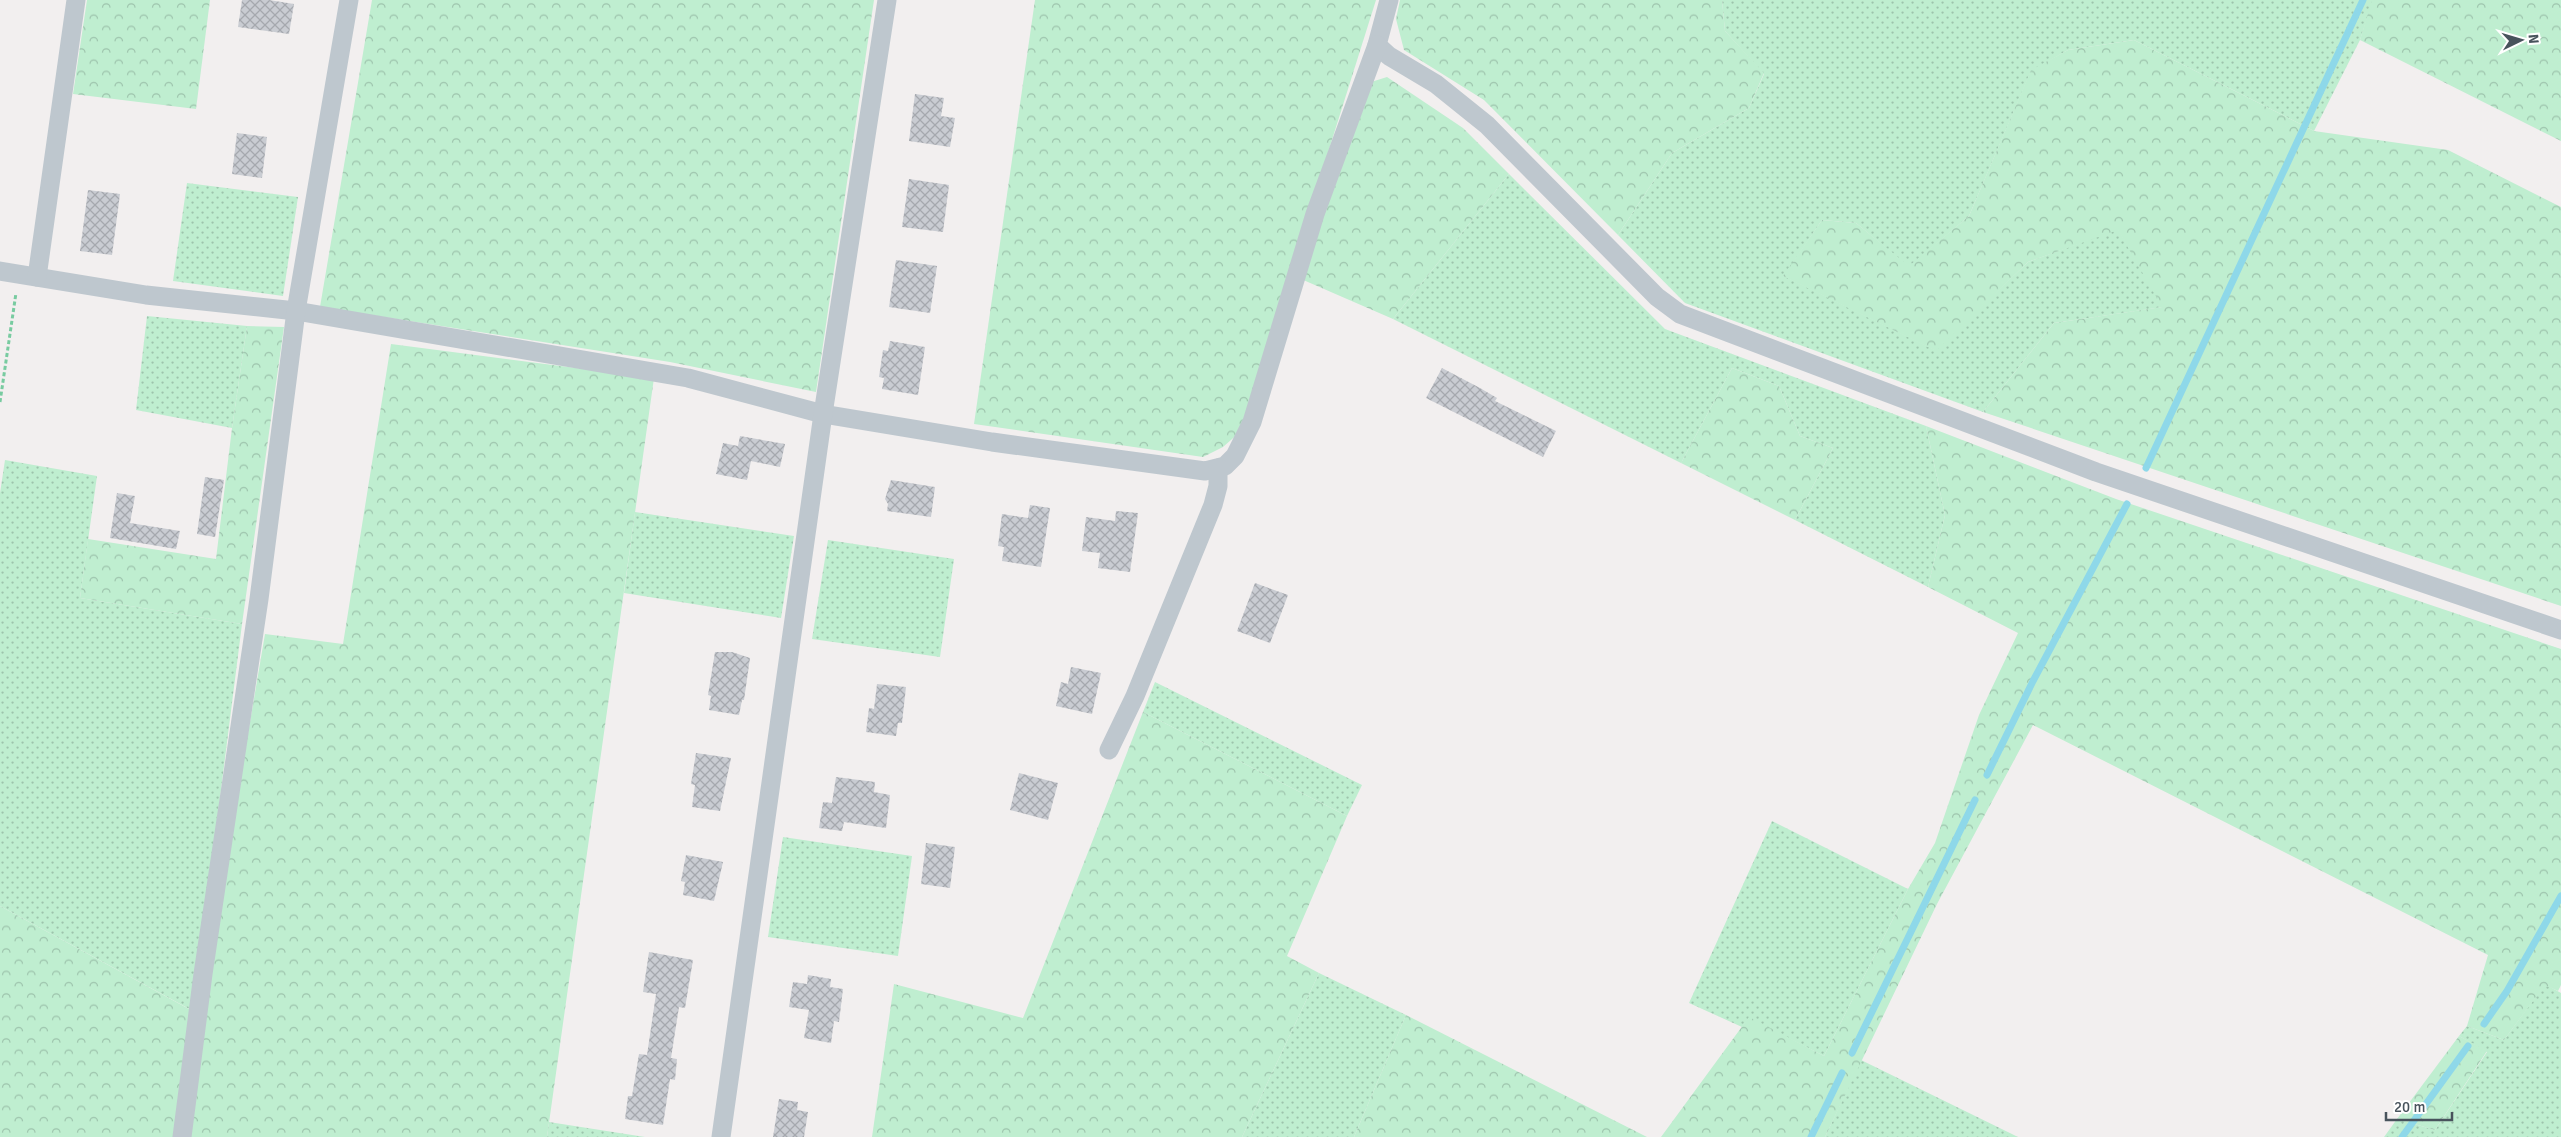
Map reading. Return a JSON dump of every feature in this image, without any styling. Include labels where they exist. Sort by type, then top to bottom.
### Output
[{"type":"street","points":[[37,277],[76,0]]},
{"type":"street","points":[[182,1137],[204,965],[259,599],[296,311],[349,0]]},
{"type":"street","points":[[721,1137],[823,414],[887,0]]},
{"type":"street","points":[[0,271],[146,295],[296,311],[688,378],[823,414],[1165,467],[1205,471],[1225,466],[1235,456],[1252,422],[1315,214],[1377,45],[1389,0]]},
{"type":"street","points":[[1377,45],[1389,56],[1436,84],[1487,125],[1657,297],[1680,314],[2096,472],[2561,630]]},
{"type":"street","points":[[1109,750],[1135,696],[1213,505],[1218,486],[1218,468]]},
{"type":"path","points":[[0,402],[19,274]]},
{"type":"green space","points":[[87,0],[210,0],[196,109],[73,94]]},
{"type":"green space","points":[[372,0],[874,0],[816,392],[670,362],[320,307]]},
{"type":"green space","points":[[1035,0],[1376,0],[1240,432],[1223,447],[1203,457],[974,424]]},
{"type":"green space","points":[[1400,0],[1722,0],[1725,31],[1764,73],[1749,108],[1672,153],[1618,235],[1484,100],[1404,50],[1396,19]]},
{"type":"green space","points":[[1722,0],[2373,0],[2360,40],[2314,131],[2134,40],[2068,50],[2031,71],[1969,216],[1909,267],[1856,223],[1822,220],[1784,276],[1935,350],[2028,262],[2118,229],[2163,307],[2054,323],[1983,412],[1685,303],[1618,235],[1672,153],[1749,108],[1764,74],[1725,31]]},
{"type":"green space","points":[[2372,0],[2561,0],[2561,141],[2360,40]]},
{"type":"green space","points":[[2134,40],[2314,131],[2448,150],[2561,207],[2561,606],[1983,412],[2054,323],[2162,307],[2118,230],[2028,262],[1936,351],[1783,276],[1822,220],[1856,223],[1909,266],[1969,216],[2031,70],[2068,50]]},
{"type":"green space","points":[[1387,77],[1463,128],[1509,174],[1393,319],[1301,279],[1368,83]]},
{"type":"green space","points":[[1509,174],[1665,329],[1926,426],[1945,515],[1928,587],[1795,520],[1833,448],[1800,436],[1779,386],[1732,368],[1681,463],[1393,319]]},
{"type":"green space","points":[[187,183],[298,197],[283,296],[173,281]]},
{"type":"green space","points":[[147,316],[247,326],[232,428],[136,410]]},
{"type":"green space","points":[[247,326],[284,327],[242,624],[80,598],[88,539],[216,559]]},
{"type":"green space","points":[[391,344],[654,378],[547,1137],[0,1137],[0,906],[200,1015],[265,634],[343,644]]},
{"type":"green space","points":[[1732,368],[1779,386],[1800,436],[1833,448],[1795,520],[1681,463]]},
{"type":"green space","points":[[1926,426],[2116,499],[2561,649],[2561,985],[2558,991],[2545,985],[2504,1040],[2467,1026],[2488,955],[2033,725],[1937,904],[1825,1137],[1661,1137],[1749,1017],[1824,1056],[1908,889],[1935,843],[1979,715],[2018,633],[1928,587],[1945,515]]},
{"type":"green space","points":[[5,460],[97,476],[80,598],[242,624],[193,1011],[0,906],[0,493]]},
{"type":"green space","points":[[635,512],[794,536],[781,618],[624,593]]},
{"type":"green space","points":[[828,540],[954,559],[940,657],[812,639]]},
{"type":"green space","points":[[1155,682],[1362,785],[1347,816],[1143,712]]},
{"type":"green space","points":[[1143,712],[1347,816],[1287,956],[1319,973],[1242,1137],[872,1137],[894,984],[1023,1018]]},
{"type":"green space","points":[[1772,821],[1908,889],[1824,1056],[1749,1018],[1742,1027],[1689,1003]]},
{"type":"green space","points":[[783,837],[912,856],[898,956],[768,937]]},
{"type":"green space","points":[[1319,973],[1406,1015],[1354,1137],[1242,1137]]},
{"type":"green space","points":[[2545,984],[2561,993],[2561,1137],[2384,1137],[2397,1119],[2435,1130],[2487,1052],[2459,1036],[2467,1026],[2504,1040]]},
{"type":"green space","points":[[1406,1015],[1647,1137],[1354,1137]]},
{"type":"green space","points":[[2459,1036],[2487,1051],[2435,1130],[2397,1119]]},
{"type":"green space","points":[[1861,1060],[2018,1137],[1825,1137]]},
{"type":"green space","points":[[549,1122],[645,1137],[547,1137]]},
{"type":"building","points":[[242,0],[269,0],[294,4],[289,34],[238,27]]},
{"type":"building","points":[[915,94],[944,98],[941,116],[955,118],[950,147],[909,141]]},
{"type":"building","points":[[237,133],[267,137],[262,178],[232,174]]},
{"type":"building","points":[[909,179],[949,185],[943,232],[902,227]]},
{"type":"building","points":[[88,190],[120,194],[112,255],[80,251]]},
{"type":"building","points":[[896,260],[937,266],[930,313],[889,307]]},
{"type":"building","points":[[890,341],[925,347],[918,395],[882,389],[884,378],[879,377],[883,350],[888,351]]},
{"type":"building","points":[[1442,368],[1497,398],[1495,401],[1556,431],[1543,457],[1426,398]]},
{"type":"building","points":[[740,436],[785,444],[780,467],[751,461],[747,480],[716,474],[723,443],[738,446]]},
{"type":"building","points":[[205,477],[224,480],[215,537],[197,534]]},
{"type":"building","points":[[891,480],[935,487],[931,517],[887,511],[888,504],[885,499]]},
{"type":"building","points":[[117,493],[135,496],[130,523],[180,531],[176,549],[110,538]]},
{"type":"building","points":[[1030,505],[1050,508],[1041,567],[1002,561],[1004,547],[998,546],[1002,514],[1028,518]]},
{"type":"building","points":[[1116,511],[1138,513],[1130,572],[1098,568],[1100,553],[1082,551],[1086,517],[1115,521]]},
{"type":"building","points":[[1255,583],[1288,595],[1270,643],[1237,631]]},
{"type":"building","points":[[715,652],[732,652],[750,658],[744,700],[742,700],[739,715],[709,710],[711,696],[708,695]]},
{"type":"building","points":[[1071,667],[1101,673],[1092,714],[1056,706],[1061,682],[1068,684]]},
{"type":"building","points":[[877,684],[906,687],[902,723],[898,723],[896,736],[866,732],[869,708],[874,709]]},
{"type":"building","points":[[696,753],[731,758],[720,811],[692,807],[695,785],[691,784]]},
{"type":"building","points":[[1019,773],[1058,783],[1048,820],[1010,810]]},
{"type":"building","points":[[836,777],[875,782],[874,792],[890,795],[886,828],[844,822],[842,831],[819,828],[823,802],[832,803]]},
{"type":"building","points":[[926,843],[955,847],[950,888],[921,884]]},
{"type":"building","points":[[686,855],[723,862],[714,901],[683,895],[685,882],[681,881]]},
{"type":"building","points":[[649,952],[693,960],[685,1008],[679,1007],[671,1058],[677,1059],[675,1080],[670,1079],[663,1125],[625,1119],[628,1096],[632,1096],[639,1054],[647,1055],[656,994],[643,992]]},
{"type":"building","points":[[808,975],[831,979],[830,987],[843,989],[839,1022],[834,1021],[831,1043],[804,1038],[809,1010],[789,1007],[793,982],[807,984]]},
{"type":"building","points":[[779,1099],[798,1102],[797,1110],[808,1112],[804,1137],[773,1137]]},
{"type":"waterway","points":[[2146,468],[2363,0]]},
{"type":"waterway","points":[[1987,775],[2033,681],[2127,504]]},
{"type":"waterway","points":[[1852,1053],[1975,800]]},
{"type":"waterway","points":[[2484,1024],[2507,991],[2561,896]]},
{"type":"waterway","points":[[2402,1137],[2468,1046]]},
{"type":"waterway","points":[[1811,1137],[1842,1073]]}]
